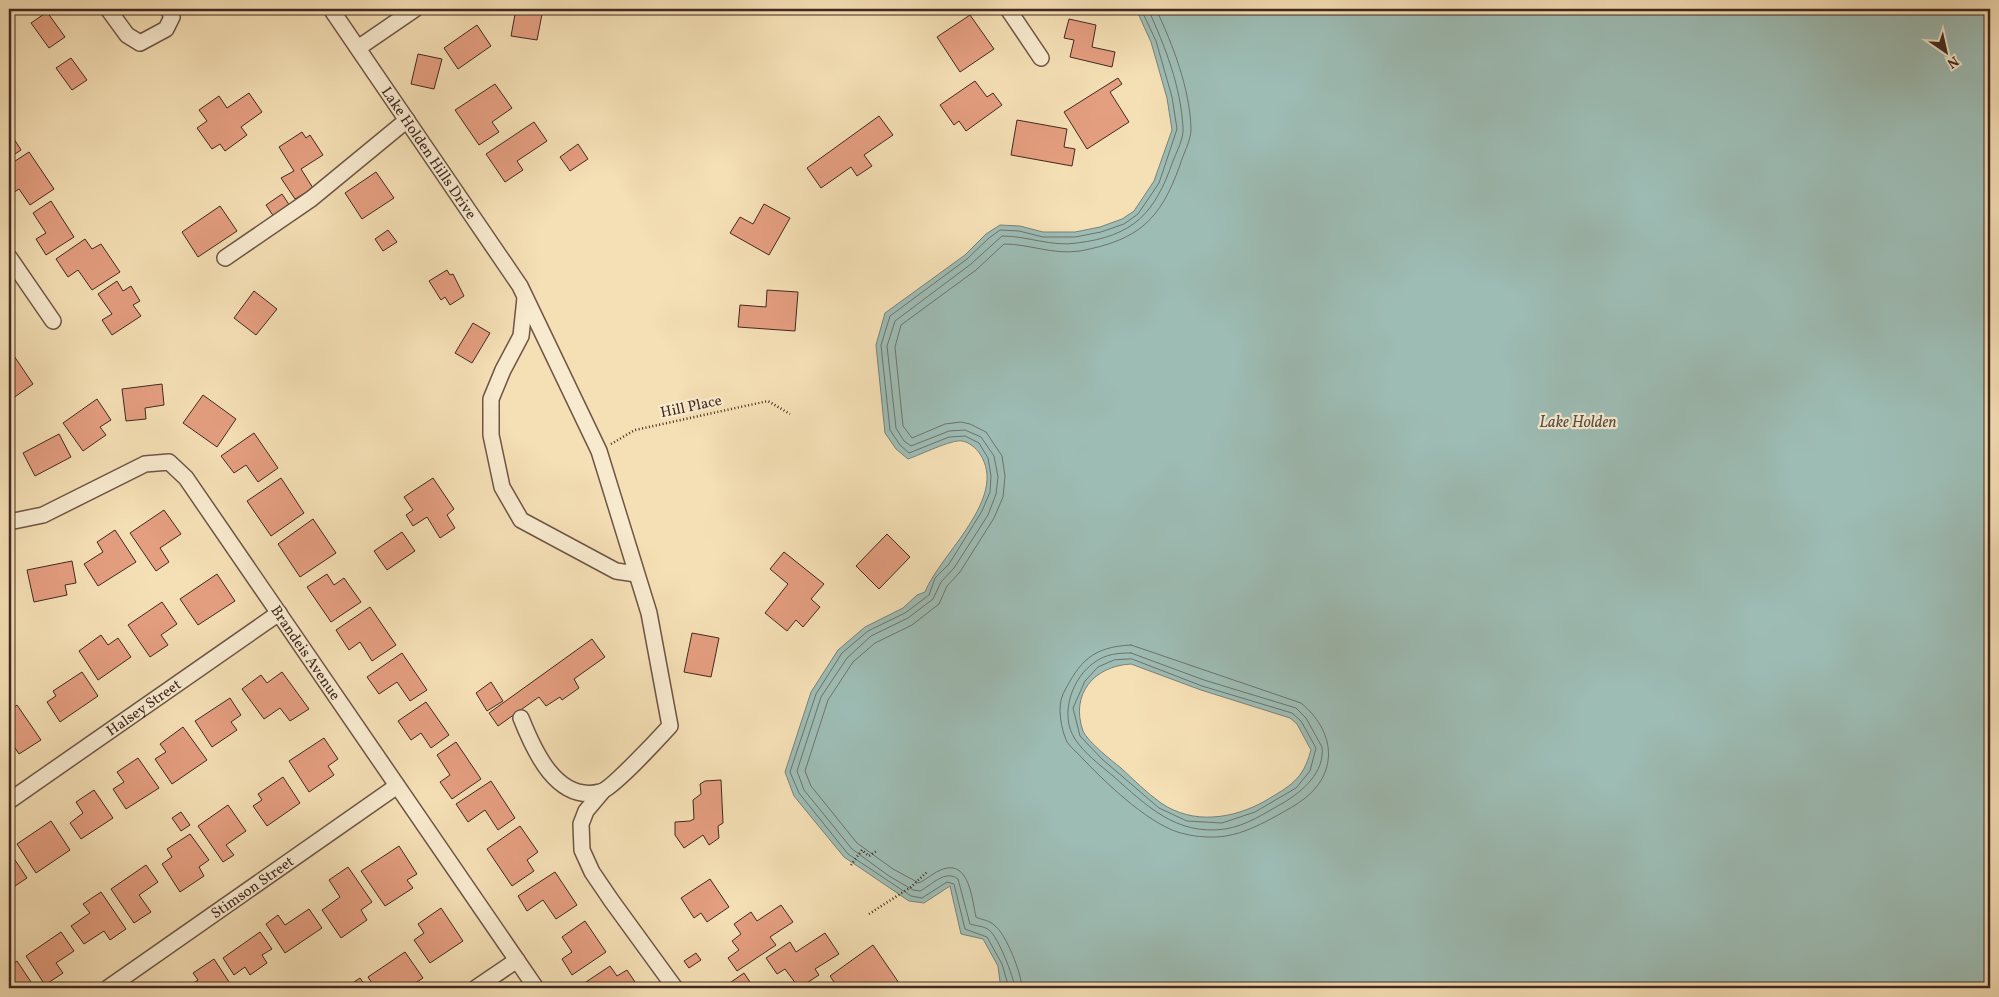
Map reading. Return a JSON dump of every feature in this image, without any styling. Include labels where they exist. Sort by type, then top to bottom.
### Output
[{"type":"street","points":[[108,9],[127,35],[140,44],[166,29],[172,17],[168,9]]},
{"type":"street","name":"Lake Holden Hills Drive","points":[[331,9],[525,296],[600,451],[649,614],[670,726],[652,747],[602,792]]},
{"type":"street","points":[[358,48],[415,9]]},
{"type":"street","points":[[1008,9],[1041,58]]},
{"type":"street","points":[[226,258],[311,199],[407,120]]},
{"type":"street","points":[[9,258],[53,321]]},
{"type":"street","points":[[525,296],[522,336],[503,370],[491,399],[491,435],[502,487],[521,520],[616,571],[636,574]]},
{"type":"street","name":"Brandeis Avenue","points":[[9,522],[43,515],[145,464],[169,462],[186,478],[536,988]]},
{"type":"street","name":"Halsey Street","points":[[9,801],[279,613]]},
{"type":"street","points":[[521,718],[532,746],[554,777],[577,794],[602,792]]},
{"type":"street","name":"Stimson Street","points":[[108,988],[397,786]]},
{"type":"street","points":[[602,792],[586,811],[581,824],[582,850],[592,872],[610,900],[675,988]]},
{"type":"street","points":[[476,988],[517,960]]},
{"type":"path","name":"Hill Place","points":[[600,451],[635,430],[768,401],[790,414]]},
{"type":"path","points":[[851,865],[862,850],[869,856],[878,850]]},
{"type":"path","points":[[869,914],[911,887],[927,872]]},
{"type":"water","name":"Lake Holden","points":[[1136,9],[1990,9],[1990,988],[1005,988],[1000,982],[998,966],[983,939],[961,934],[950,886],[924,903],[909,901],[844,857],[794,796],[785,772],[811,692],[838,650],[865,627],[903,608],[917,595],[925,592],[933,577],[969,525],[986,489],[987,471],[980,454],[970,444],[962,441],[951,442],[908,459],[896,449],[885,433],[876,345],[885,313],[965,255],[986,234],[1000,225],[1020,226],[1043,232],[1075,232],[1100,227],[1122,219],[1134,211],[1154,181],[1172,130],[1167,98],[1151,42]],"holes":[[[1131,664],[1201,690],[1290,718],[1297,724],[1311,750],[1300,775],[1282,791],[1253,807],[1226,815],[1200,817],[1173,810],[1161,803],[1106,756],[1083,731],[1080,718],[1080,705],[1083,694],[1088,684],[1106,670]]]},
{"type":"building","points":[[516,9],[543,9],[537,40],[511,36]]},
{"type":"building","points":[[47,12],[65,37],[49,48],[31,23]]},
{"type":"building","points":[[970,15],[994,49],[960,72],[937,37]]},
{"type":"building","points":[[1069,19],[1096,25],[1092,47],[1115,52],[1112,67],[1070,57],[1074,40],[1064,38]]},
{"type":"building","points":[[477,25],[491,46],[458,69],[444,48]]},
{"type":"building","points":[[418,54],[442,59],[434,89],[411,84]]},
{"type":"building","points":[[71,58],[87,80],[72,90],[56,68]]},
{"type":"building","points":[[1118,78],[1122,84],[1110,92],[1129,122],[1087,149],[1064,112]]},
{"type":"building","points":[[975,81],[987,97],[993,93],[1002,105],[966,131],[959,121],[954,125],[940,105]]},
{"type":"building","points":[[495,84],[512,108],[492,122],[499,132],[479,145],[455,110]]},
{"type":"building","points":[[249,93],[262,112],[241,127],[247,135],[225,151],[220,144],[212,149],[197,128],[207,121],[199,110],[219,96],[227,108]]},
{"type":"building","points":[[879,116],[893,135],[864,155],[872,166],[857,176],[851,167],[821,188],[807,168]]},
{"type":"building","points":[[1017,120],[1067,129],[1064,147],[1075,149],[1072,166],[1011,155]]},
{"type":"building","points":[[534,122],[547,141],[517,161],[523,170],[505,182],[486,154]]},
{"type":"building","points":[[9,131],[21,150],[9,158]]},
{"type":"building","points":[[302,132],[306,138],[310,135],[323,155],[301,169],[313,188],[295,199],[281,178],[294,171],[279,147]]},
{"type":"building","points":[[578,144],[588,159],[570,171],[560,157]]},
{"type":"building","points":[[29,152],[54,189],[30,205],[19,189],[13,193],[9,186],[9,165]]},
{"type":"building","points":[[376,172],[394,198],[362,219],[345,193]]},
{"type":"building","points":[[282,194],[290,206],[274,217],[266,205]]},
{"type":"building","points":[[51,201],[74,237],[46,255],[36,239],[46,233],[33,213]]},
{"type":"building","points":[[764,204],[790,218],[769,255],[730,233],[740,217],[753,224]]},
{"type":"building","points":[[220,206],[237,231],[198,257],[182,232]]},
{"type":"building","points":[[388,230],[397,242],[383,251],[375,239]]},
{"type":"building","points":[[85,239],[92,249],[101,244],[120,272],[92,290],[78,270],[68,277],[56,259]]},
{"type":"building","points":[[447,270],[450,275],[453,274],[464,296],[450,305],[445,297],[441,300],[429,281]]},
{"type":"building","points":[[117,281],[123,291],[131,286],[140,301],[133,305],[141,316],[112,335],[102,320],[112,314],[98,294]]},
{"type":"building","points":[[767,290],[798,292],[795,331],[738,327],[740,305],[766,307]]},
{"type":"building","points":[[254,291],[277,309],[256,335],[234,318]]},
{"type":"building","points":[[473,323],[490,333],[472,363],[455,353]]},
{"type":"building","points":[[12,353],[33,384],[9,401],[9,356]]},
{"type":"building","points":[[162,384],[164,405],[145,408],[146,419],[126,421],[122,389]]},
{"type":"building","points":[[203,395],[236,419],[217,447],[183,423]]},
{"type":"building","points":[[97,399],[111,420],[100,427],[106,435],[83,451],[63,423]]},
{"type":"building","points":[[254,433],[278,468],[258,482],[246,465],[234,473],[221,456]]},
{"type":"building","points":[[59,434],[71,457],[35,476],[23,453]]},
{"type":"building","points":[[281,478],[304,513],[271,536],[247,501]]},
{"type":"building","points":[[433,478],[454,509],[447,515],[455,528],[440,538],[427,517],[413,526],[406,515],[413,510],[404,497]]},
{"type":"building","points":[[164,510],[181,534],[160,548],[169,562],[156,571],[130,533]]},
{"type":"building","points":[[313,519],[336,553],[300,577],[278,544]]},
{"type":"building","points":[[115,530],[136,562],[98,586],[84,564],[103,552],[97,542]]},
{"type":"building","points":[[402,532],[415,551],[387,570],[374,551]]},
{"type":"building","points":[[887,534],[910,557],[879,589],[856,566]]},
{"type":"building","points":[[784,552],[824,584],[811,599],[820,607],[803,627],[796,620],[787,631],[765,613],[788,584],[770,569]]},
{"type":"building","points":[[72,561],[76,583],[65,585],[67,595],[34,602],[27,570]]},
{"type":"building","points":[[9,562],[14,562],[14,596],[9,596]]},
{"type":"building","points":[[217,574],[235,601],[198,625],[180,599]]},
{"type":"building","points":[[327,574],[334,585],[344,578],[361,602],[331,622],[307,587]]},
{"type":"building","points":[[162,602],[177,624],[161,635],[168,645],[150,657],[128,625]]},
{"type":"building","points":[[370,607],[396,645],[372,661],[360,642],[349,650],[336,630]]},
{"type":"building","points":[[692,633],[719,638],[711,677],[684,672]]},
{"type":"building","points":[[101,635],[108,645],[118,638],[131,657],[98,680],[79,651]]},
{"type":"building","points":[[592,639],[605,657],[574,679],[579,688],[562,700],[560,697],[546,706],[539,697],[498,726],[489,713]]},
{"type":"building","points":[[402,653],[427,690],[410,701],[397,682],[379,694],[367,677]]},
{"type":"building","points":[[82,672],[98,696],[60,722],[47,702],[56,696],[53,691]]},
{"type":"building","points":[[282,672],[309,709],[290,721],[280,708],[264,719],[242,689],[261,675],[267,683]]},
{"type":"building","points":[[491,682],[503,701],[487,711],[476,693]]},
{"type":"building","points":[[230,698],[241,715],[231,722],[237,730],[212,747],[195,721]]},
{"type":"building","points":[[426,702],[449,735],[431,748],[421,733],[411,740],[398,721]]},
{"type":"building","points":[[17,705],[41,740],[19,754],[9,739],[9,711]]},
{"type":"building","points":[[183,727],[207,760],[172,784],[155,759],[166,752],[160,744]]},
{"type":"building","points":[[324,738],[338,759],[328,766],[334,775],[309,792],[289,761]]},
{"type":"building","points":[[456,742],[481,779],[452,799],[440,782],[450,775],[437,755]]},
{"type":"building","points":[[138,758],[159,788],[126,809],[113,789],[124,782],[117,772]]},
{"type":"building","points":[[283,777],[300,803],[267,826],[253,806],[262,800],[258,794]]},
{"type":"building","points":[[721,780],[723,823],[718,826],[719,838],[709,845],[703,835],[684,848],[675,835],[675,822],[694,819],[693,800],[701,794],[700,784],[705,781]]},
{"type":"building","points":[[491,781],[515,818],[498,830],[485,810],[468,822],[456,804]]},
{"type":"building","points":[[94,790],[113,818],[81,839],[70,823],[83,813],[76,802]]},
{"type":"building","points":[[228,805],[246,831],[226,845],[234,855],[223,862],[198,826]]},
{"type":"building","points":[[181,812],[190,825],[181,831],[172,818]]},
{"type":"building","points":[[51,821],[70,850],[36,873],[17,844]]},
{"type":"building","points":[[520,826],[538,852],[527,860],[534,871],[512,886],[487,849]]},
{"type":"building","points":[[190,834],[209,860],[199,867],[204,876],[180,892],[162,864],[172,857],[167,849]]},
{"type":"building","points":[[399,846],[417,874],[407,880],[413,888],[385,906],[361,871]]},
{"type":"building","points":[[9,851],[27,878],[9,890]]},
{"type":"building","points":[[146,865],[158,882],[139,895],[151,912],[134,923],[111,889]]},
{"type":"building","points":[[348,867],[372,902],[361,910],[367,920],[341,938],[322,910],[340,897],[329,880]]},
{"type":"building","points":[[555,872],[577,905],[556,919],[543,900],[527,911],[518,896]]},
{"type":"building","points":[[710,879],[729,907],[707,922],[701,913],[694,918],[681,898]]},
{"type":"building","points":[[101,892],[126,929],[110,940],[104,931],[84,944],[71,926],[90,913],[83,904]]},
{"type":"building","points":[[781,905],[793,922],[770,937],[776,945],[737,971],[728,958],[739,950],[732,941],[741,934],[734,924],[751,912],[757,921]]},
{"type":"building","points":[[441,908],[463,941],[430,963],[414,940],[424,933],[418,924]]},
{"type":"building","points":[[309,909],[322,928],[285,953],[266,924],[278,915],[285,925]]},
{"type":"building","points":[[585,921],[606,952],[572,975],[562,959],[572,952],[562,937]]},
{"type":"building","points":[[61,932],[74,951],[56,963],[63,973],[45,985],[26,956]]},
{"type":"building","points":[[260,932],[272,949],[262,955],[267,963],[250,975],[245,967],[234,975],[223,958]]},
{"type":"building","points":[[825,933],[839,954],[815,969],[819,975],[799,988],[785,969],[777,974],[766,958],[790,942],[796,952]]},
{"type":"building","points":[[873,945],[899,983],[891,988],[838,988],[830,976]]},
{"type":"building","points":[[405,952],[423,978],[408,988],[375,988],[368,977]]},
{"type":"building","points":[[696,953],[701,960],[689,968],[684,961]]},
{"type":"building","points":[[214,959],[233,988],[186,988],[198,980],[193,973]]},
{"type":"building","points":[[17,961],[35,988],[9,988],[9,966]]},
{"type":"building","points":[[610,966],[617,976],[627,970],[639,988],[581,988],[580,986]]},
{"type":"building","points":[[744,973],[754,988],[724,987]]},
{"type":"building","points":[[360,978],[367,988],[345,988]]}]
